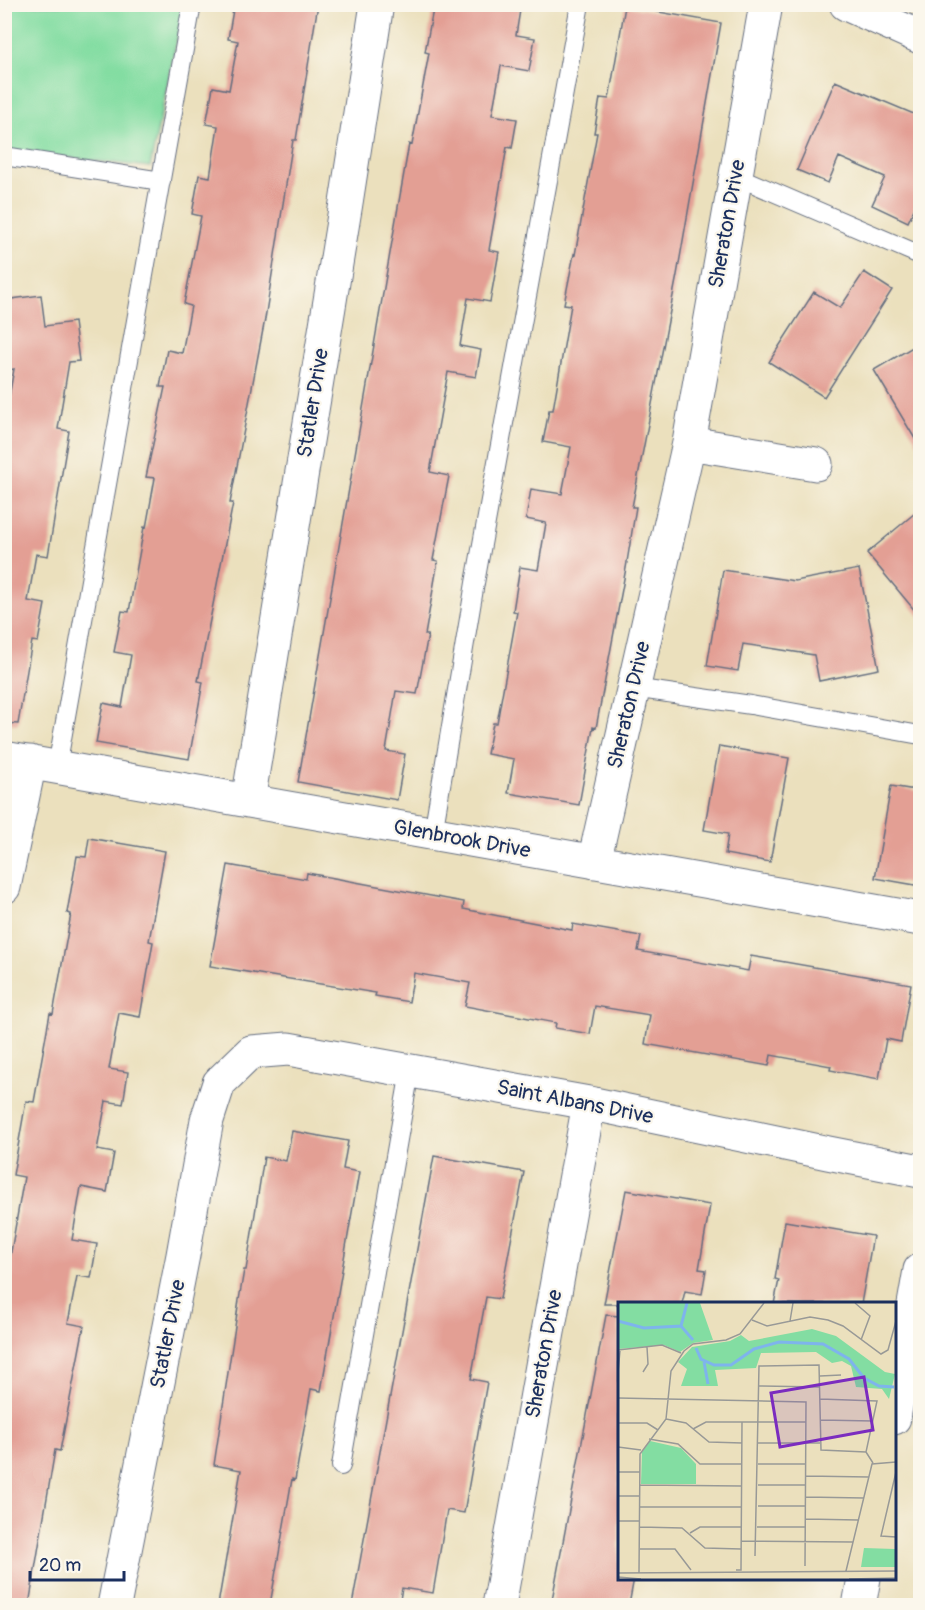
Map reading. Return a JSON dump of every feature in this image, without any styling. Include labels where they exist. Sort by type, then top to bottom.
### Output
[{"type":"street","name":"Statler Drive","points":[[248,801],[377,4]]},
{"type":"street","name":"Sheraton Drive","points":[[594,862],[689,443],[766,4]]},
{"type":"street","points":[[846,4],[921,37]]},
{"type":"street","points":[[689,443],[816,465]]},
{"type":"street","name":"Glenbrook Drive","points":[[31,762],[921,919]]},
{"type":"street","points":[[4,887],[31,762]]},
{"type":"street","name":"Saint Albans Drive","points":[[234,1069],[251,1052],[288,1049],[589,1103],[921,1171]]},
{"type":"street","name":"Statler Drive","points":[[114,1605],[183,1255],[207,1120],[219,1083],[234,1069]]},
{"type":"street","name":"Sheraton Drive","points":[[499,1605],[589,1103]]},
{"type":"street","points":[[895,1413],[921,1270]]},
{"type":"street","points":[[859,1605],[864,1580]]},
{"type":"lane","points":[[31,762],[161,181],[192,4]]},
{"type":"lane","points":[[433,833],[477,571],[580,4]]},
{"type":"lane","points":[[4,156],[161,181]]},
{"type":"lane","points":[[736,176],[921,255]]},
{"type":"lane","points":[[633,688],[750,705],[921,735]]},
{"type":"lane","points":[[341,1466],[411,1071]]},
{"type":"green space","points":[[5,5],[184,5],[150,167],[5,151]]},
{"type":"building","points":[[234,4],[318,4],[296,140],[293,140],[265,319],[230,503],[233,503],[198,681],[203,682],[189,759],[96,743],[103,703],[122,707],[131,655],[114,652],[122,611],[129,612],[155,478],[146,477],[165,387],[160,387],[167,350],[182,353],[191,306],[184,304],[201,216],[192,214],[199,175],[210,177],[218,126],[206,124],[213,87],[229,90],[238,41],[228,39]]},
{"type":"building","points":[[434,4],[521,4],[516,35],[535,38],[529,71],[501,66],[492,115],[517,119],[512,148],[507,147],[489,250],[499,252],[490,302],[468,298],[460,346],[481,350],[476,377],[448,372],[430,472],[449,476],[433,560],[438,561],[425,635],[428,635],[417,694],[396,691],[386,751],[405,754],[397,800],[298,782],[409,144],[412,145],[429,53],[425,52]]},
{"type":"building","points":[[625,6],[721,23],[677,275],[632,507],[636,507],[626,568],[579,805],[508,793],[514,759],[487,754],[493,723],[497,723],[517,612],[513,611],[520,567],[538,570],[546,523],[526,519],[531,489],[562,494],[571,447],[543,442],[549,410],[553,410],[571,305],[564,304],[597,133],[594,133],[600,98],[609,99]]},
{"type":"building","points":[[835,81],[921,117],[921,194],[908,222],[872,205],[885,177],[839,157],[828,183],[797,170]]},
{"type":"building","points":[[864,272],[892,290],[824,397],[769,362],[814,292],[840,308]]},
{"type":"building","points":[[41,295],[45,326],[74,322],[79,361],[69,362],[58,429],[69,431],[48,556],[36,554],[28,601],[45,604],[38,642],[32,641],[18,724],[4,723],[4,425],[14,369],[4,371],[4,300]]},
{"type":"building","points":[[921,342],[921,449],[874,370]]},
{"type":"building","points":[[921,508],[921,618],[867,553]]},
{"type":"building","points":[[859,569],[879,669],[819,681],[814,655],[743,644],[738,671],[707,666],[723,570],[795,581]]},
{"type":"building","points":[[719,746],[789,758],[770,862],[725,854],[728,834],[704,830]]},
{"type":"building","points":[[891,786],[921,791],[921,886],[875,878]]},
{"type":"building","points":[[89,838],[165,851],[149,941],[153,942],[140,1017],[119,1013],[109,1069],[128,1072],[123,1104],[106,1101],[97,1150],[114,1153],[107,1192],[81,1187],[72,1240],[97,1244],[91,1278],[77,1276],[68,1323],[84,1326],[60,1451],[55,1450],[29,1605],[4,1605],[4,1274],[7,1275],[24,1177],[13,1175],[26,1101],[34,1102],[50,1013],[53,1014],[71,914],[67,913],[77,856],[86,857]]},
{"type":"building","points":[[228,865],[306,879],[307,873],[464,902],[463,909],[572,930],[573,924],[641,936],[638,951],[748,971],[751,956],[911,984],[901,1042],[886,1039],[879,1079],[830,1070],[831,1066],[771,1055],[769,1066],[645,1044],[650,1015],[595,1006],[590,1034],[555,1028],[556,1023],[465,1006],[470,983],[414,973],[409,1002],[375,996],[376,993],[210,966]]},
{"type":"building","points":[[292,1131],[348,1141],[343,1169],[359,1172],[321,1391],[311,1389],[295,1480],[292,1479],[270,1605],[218,1605],[241,1470],[214,1465],[239,1300],[264,1157],[286,1161]]},
{"type":"building","points":[[434,1156],[524,1172],[500,1299],[486,1297],[471,1379],[487,1382],[464,1513],[447,1510],[433,1593],[402,1588],[399,1605],[352,1605]]},
{"type":"building","points":[[626,1190],[710,1205],[699,1269],[706,1270],[702,1294],[685,1291],[682,1302],[604,1304]]},
{"type":"building","points":[[785,1221],[873,1236],[861,1302],[774,1302],[779,1280],[775,1279]]},
{"type":"building","points":[[606,1315],[618,1316],[618,1580],[634,1580],[629,1605],[551,1605]]}]
